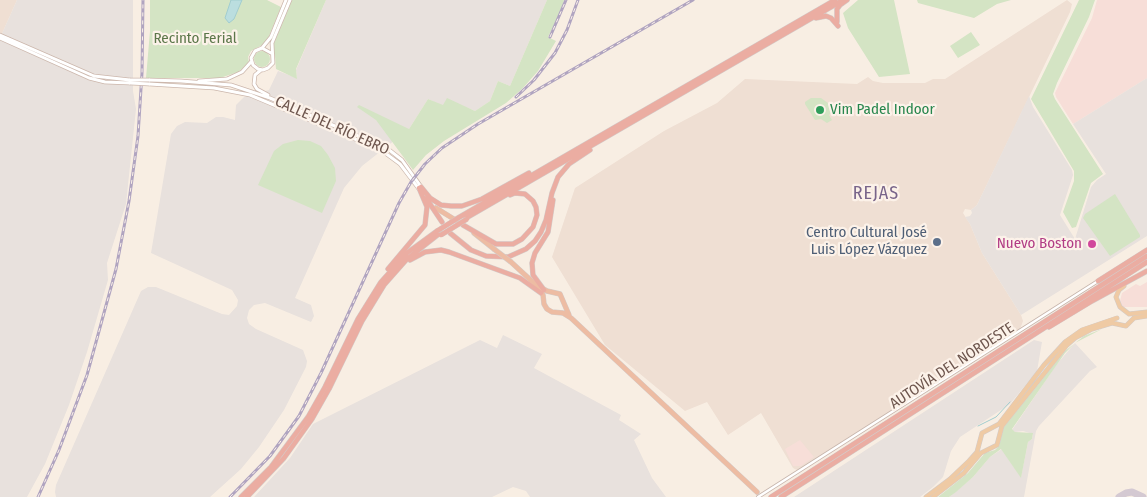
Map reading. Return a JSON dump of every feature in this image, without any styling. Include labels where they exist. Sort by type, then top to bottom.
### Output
[{"type":"highway","points":[[247,497],[284,458],[312,419],[329,389],[358,328],[377,295],[398,268],[428,242],[458,218],[835,0]]},
{"type":"highway","points":[[466,219],[843,0]]},
{"type":"highway","points":[[784,34],[821,16],[832,18],[838,26],[836,19],[837,9],[847,0]]},
{"type":"highway","points":[[450,233],[471,250],[486,256],[500,258],[515,255],[530,246],[541,232],[556,183],[564,170],[630,123]]},
{"type":"highway","points":[[420,188],[441,205],[468,204],[482,199],[579,148]]},
{"type":"highway","points":[[556,183],[549,228],[535,253],[532,263],[533,275],[543,291],[544,304],[547,309],[552,312],[557,311],[571,318],[757,495]]},
{"type":"highway","points":[[241,497],[271,467],[308,417],[329,380],[372,292],[385,273],[422,230],[425,224],[427,207],[420,188]]},
{"type":"highway","points":[[366,305],[395,265],[420,242],[440,233],[466,219],[515,193],[528,196],[535,204],[537,211],[535,222],[530,232],[522,240],[513,244],[502,245],[490,242],[463,225],[436,208]]},
{"type":"highway","points":[[425,197],[442,222]]},
{"type":"highway","points":[[463,225],[511,262],[543,291]]},
{"type":"highway","points":[[377,295],[408,261],[433,250],[449,252],[507,272],[543,291],[560,294],[564,299],[564,304],[571,318]]},
{"type":"highway","points":[[1098,281],[1147,250]]},
{"type":"highway","name":"AUTOVÍA DEL NORDESTE","points":[[771,497],[1147,256]]},
{"type":"highway","name":"AUTOVÍA DEL NORDESTE","points":[[781,497],[1147,262]]},
{"type":"highway","points":[[1023,343],[1087,304],[1147,271]]},
{"type":"highway","points":[[955,386],[1119,280]]},
{"type":"highway","points":[[544,299],[551,292]]},
{"type":"highway","points":[[557,311],[564,304]]},
{"type":"main road","points":[[261,70],[255,67],[252,62],[252,54],[262,48],[271,37],[288,0]]},
{"type":"main road","points":[[288,0],[272,43],[272,63],[254,77],[254,84],[257,89],[291,107]]},
{"type":"main road","name":"CALLE DEL RÍO EBRO","points":[[0,36],[89,78],[106,82],[181,81],[242,88],[291,107],[388,149],[402,160],[425,197],[436,208]]},
{"type":"main road","points":[[262,48],[271,53]]},
{"type":"main road","points":[[181,81],[227,79],[242,72],[252,62]]},
{"type":"main road","name":"CALLE DEL RÍO EBRO","points":[[149,82],[214,88],[250,95],[381,150],[400,164],[436,208]]},
{"type":"main road","points":[[1131,320],[1127,313],[1118,305],[1117,293],[1122,287],[1147,271]]},
{"type":"main road","points":[[1118,324],[1118,318],[1121,313],[1147,314]]},
{"type":"main road","points":[[933,497],[959,478],[981,453],[997,445],[1002,426],[1067,345],[1092,329],[1112,323],[1126,326],[1136,317],[1147,314]]},
{"type":"main road","points":[[926,497],[960,471],[977,452],[981,434],[999,424],[1050,358],[1065,342],[1082,330],[1118,318]]},
{"type":"main road","points":[[990,430],[994,431],[998,436]]},
{"type":"main road","points":[[980,443],[988,449]]},
{"type":"street","points":[[757,495],[1098,281]]},
{"type":"shaded area","points":[[0,0],[17,0],[0,38]]},
{"type":"shaded area","points":[[17,0],[133,0],[133,91],[136,109],[126,204],[107,263],[108,280],[69,405],[45,464],[27,497],[0,497],[0,38]]},
{"type":"shaded area","points":[[326,0],[547,0],[510,86],[498,81],[490,101],[475,111],[447,99],[443,106],[428,99],[409,129],[362,166],[344,188],[295,298],[311,305],[314,316],[311,322],[265,303],[254,305],[249,310],[247,318],[249,324],[303,350],[307,361],[306,367],[284,410],[259,447],[241,469],[210,497],[56,497],[56,485],[141,291],[148,287],[156,287],[222,314],[229,315],[237,306],[238,300],[232,290],[151,253],[171,134],[177,126],[185,122],[207,123],[216,117],[235,120],[236,105],[244,97],[269,90],[278,71],[297,78],[296,70]]},
{"type":"shaded area","points":[[1067,0],[1072,4],[1070,12],[977,205],[971,210],[965,209],[963,213],[970,224],[982,253],[1021,315],[1023,321],[1019,332],[799,471],[793,468],[761,413],[728,435],[707,402],[685,411],[605,345],[552,257],[575,188],[664,131],[717,103],[745,79],[857,84],[868,77],[873,81],[883,83],[925,83],[933,79],[945,79]]},
{"type":"shaded area","points":[[1097,0],[1147,0],[1147,78],[1073,124],[1055,93],[1092,18]]},
{"type":"shaded area","points":[[1147,78],[1147,236],[1021,315],[982,253],[970,224],[965,217],[970,216],[971,210],[977,205],[1029,96],[1033,107],[1072,170],[1073,175],[1060,215],[1075,239],[1091,187],[1106,174],[1073,124]]},
{"type":"shaded area","points":[[1147,282],[1147,307],[1122,307],[1120,301],[1122,293],[1136,284],[1140,286]]},
{"type":"shaded area","points":[[503,335],[542,354],[534,368],[621,415],[619,420],[641,434],[634,440],[652,478],[666,497],[530,497],[526,491],[513,487],[492,497],[254,497],[290,458],[313,424],[480,340],[497,348]]},
{"type":"shaded area","points":[[1034,340],[1042,342],[1037,371],[1010,404],[960,437],[951,451],[943,477],[920,497],[794,497]]},
{"type":"shaded area","points":[[1075,343],[1097,367],[1090,371],[1036,431],[1024,497],[949,497],[973,477],[990,457],[1002,449],[1021,477],[1028,442],[1032,439],[1033,434],[1012,430],[1057,364]]},
{"type":"shaded area","points":[[800,440],[814,457],[801,466],[793,466],[785,449]]},
{"type":"green space","name":"Recinto Ferial","points":[[150,0],[267,0],[281,7],[267,41],[251,51],[248,57],[249,63],[238,72],[220,78],[146,78],[150,31]]},
{"type":"green space","points":[[292,0],[326,0],[296,69],[297,79],[276,69],[273,52],[274,43]]},
{"type":"green space","points":[[547,0],[564,0],[562,9],[548,37],[556,41],[538,71],[506,103],[444,141],[426,155],[413,170],[376,120],[357,107],[359,105],[409,129],[428,99],[443,105],[447,98],[475,111],[490,101],[498,81],[510,86]]},
{"type":"green space","points":[[858,0],[894,0],[910,74],[879,77],[848,28],[843,13]]},
{"type":"green space","points":[[917,0],[1011,0],[997,4],[974,18],[918,3]]},
{"type":"green space","points":[[1079,0],[1095,0],[1053,94],[1103,174],[1091,183],[1076,227],[1072,228],[1063,212],[1074,181],[1074,171],[1031,99]]},
{"type":"green space","points":[[971,32],[980,45],[958,58],[950,46]]},
{"type":"green space","points":[[262,51],[268,53],[270,59],[268,65],[262,67],[256,65],[254,59],[256,53]]},
{"type":"green space","name":"Vim Padel Indoor","points":[[811,98],[821,98],[832,106],[834,109],[830,111],[829,115],[832,120],[827,123],[821,119],[815,120],[805,104]]},
{"type":"green space","points":[[298,140],[310,141],[321,146],[335,168],[336,181],[322,213],[258,185],[274,151],[283,144]]},
{"type":"green space","points":[[1115,194],[1140,237],[1110,256],[1083,218],[1085,214]]},
{"type":"green space","points":[[1102,329],[1075,343],[1084,336]]},
{"type":"green space","points":[[1074,344],[1065,353],[1012,429],[1015,432],[1033,433],[1032,439],[1028,442],[1021,478],[1001,449],[990,457],[973,477],[956,492],[949,497],[938,497],[968,473],[985,453],[995,450],[999,446],[1004,427],[1065,351]]},
{"type":"water","points":[[231,0],[242,0],[234,19],[229,23],[225,18]]},
{"type":"waterway","points":[[978,426],[996,417],[1010,402]]},
{"type":"taxiway","points":[[1119,497],[1132,492],[1143,497]]},
{"type":"railway","points":[[38,497],[59,450],[87,375],[116,269],[129,201],[138,136],[142,73],[143,0]]},
{"type":"railway","points":[[550,37],[566,0]]},
{"type":"railway","points":[[516,97],[534,80],[555,53],[567,30],[578,0]]},
{"type":"railway","points":[[230,497],[270,456],[299,416],[321,373],[399,203],[411,182],[425,164],[442,148],[478,124],[693,0]]},
{"type":"place","name":"Vim Padel Indoor","points":[[820,110]]},
{"type":"place","name":"Centro Cultural José Luis López Vázquez","points":[[937,242]]},
{"type":"place","name":"Nuevo Boston","points":[[1092,244]]},
{"type":"district","name":"REJAS","points":[[876,194]]}]
